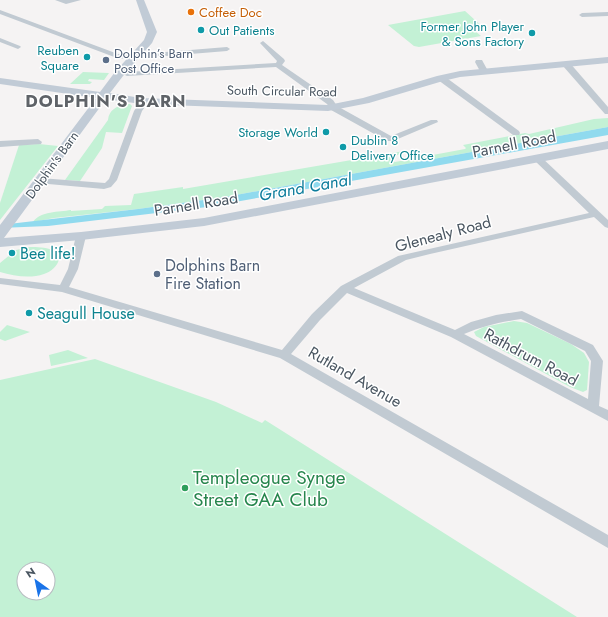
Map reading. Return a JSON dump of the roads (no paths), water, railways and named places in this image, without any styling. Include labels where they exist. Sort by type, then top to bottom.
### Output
[{"type":"main road","points":[[108,96],[132,60],[149,41],[152,32],[140,0]]},
{"type":"main road","points":[[108,96],[128,74],[132,60]]},
{"type":"main road","name":"South Circular Road","points":[[0,81],[143,101],[334,108],[365,102],[481,67],[566,64],[608,60]]},
{"type":"main road","name":"Dolphin's Barn","points":[[46,182],[104,110],[108,96]]},
{"type":"main road","name":"Dolphin's Barn","points":[[5,241],[21,216],[108,96]]},
{"type":"main road","points":[[104,110],[143,101]]},
{"type":"main road","name":"Parnell Road","points":[[5,241],[81,236],[158,228],[212,220],[608,145]]},
{"type":"street","points":[[58,0],[66,2],[78,0]]},
{"type":"street","points":[[0,12],[112,55],[132,60],[226,49]]},
{"type":"street","points":[[582,15],[608,14]]},
{"type":"street","points":[[0,40],[18,47]]},
{"type":"street","points":[[263,43],[281,61],[278,65]]},
{"type":"street","points":[[566,64],[608,112]]},
{"type":"street","points":[[128,74],[278,65],[330,102],[334,108],[390,139],[434,122]]},
{"type":"street","points":[[441,78],[516,133]]},
{"type":"street","points":[[46,182],[100,186],[108,185],[112,180],[143,101]]},
{"type":"street","points":[[0,144],[38,142]]},
{"type":"street","points":[[537,158],[608,225]]},
{"type":"street","name":"Glenealy Road","points":[[284,355],[316,317],[346,288],[402,258],[596,214]]},
{"type":"street","points":[[63,289],[73,269],[81,236]]},
{"type":"street","name":"Rutland Avenue","points":[[0,281],[63,289],[284,355],[608,542]]},
{"type":"street","name":"Rathdrum Road","points":[[346,288],[455,334],[608,416]]},
{"type":"street","name":"Rathdrum Road","points":[[455,334],[475,325],[500,318],[522,315],[589,348],[597,361],[593,408]]},
{"type":"water","name":"Grand Canal","points":[[608,127],[608,135],[207,207],[48,226],[0,228],[0,225],[225,197]]},
{"type":"place","name":"Coffee Doc","points":[[191,12]]},
{"type":"place","name":"Out Patients","points":[[201,30]]},
{"type":"place","name":"Former John Player & Sons Factory","points":[[532,33]]},
{"type":"place","name":"Reuben Square","points":[[87,57]]},
{"type":"place","name":"Dolphin’s Barn Post Office","points":[[106,60]]},
{"type":"place","name":"Storage World","points":[[326,132]]},
{"type":"place","name":"Dublin 8 Delivery Office","points":[[343,147]]},
{"type":"place","name":"Bee life!","points":[[12,253]]},
{"type":"place","name":"Dolphins Barn Fire Station","points":[[157,274]]},
{"type":"place","name":"Seagull House","points":[[29,313]]},
{"type":"place","name":"Templeogue Synge Street GAA Club","points":[[185,488]]},
{"type":"district","name":"DOLPHIN'S BARN","points":[[106,101]]}]
